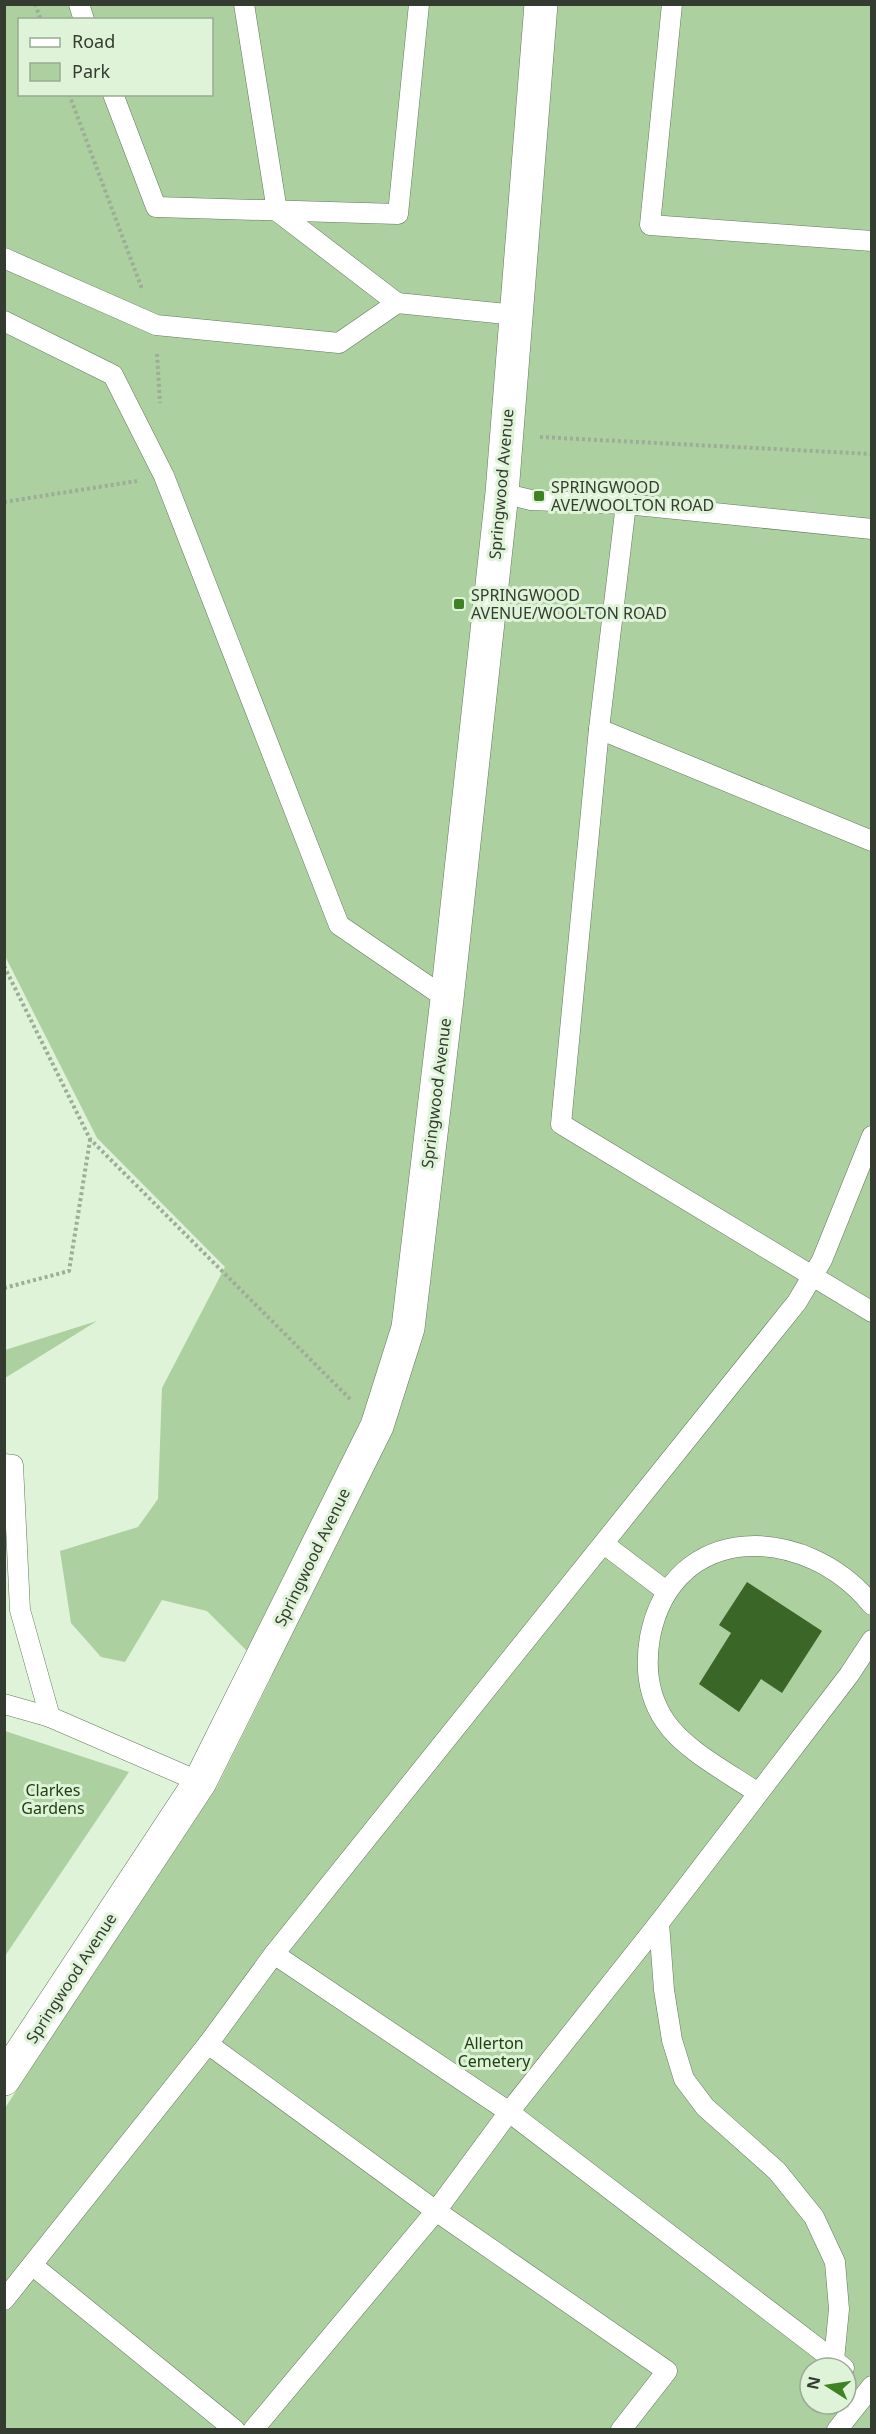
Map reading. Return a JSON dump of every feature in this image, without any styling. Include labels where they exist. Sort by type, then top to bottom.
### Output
[{"type":"street","name":"Springwood Avenue","points":[[4,2079],[200,1782],[376,1426],[408,1328],[447,999],[502,493],[541,4]]},
{"type":"lane","points":[[244,4],[277,211],[397,303],[516,315]]},
{"type":"lane","points":[[114,96],[156,207],[398,214],[419,4]]},
{"type":"lane","points":[[672,4],[650,225],[872,241]]},
{"type":"lane","points":[[4,258],[156,325],[339,343],[397,303]]},
{"type":"lane","points":[[4,321],[113,375],[164,476],[339,925],[447,999]]},
{"type":"lane","points":[[502,493],[531,500],[626,504],[872,529]]},
{"type":"lane","points":[[626,504],[599,729],[561,1124],[812,1278],[872,1312]]},
{"type":"lane","points":[[599,729],[872,841]]},
{"type":"lane","points":[[4,2300],[208,2044],[274,1954],[797,1302],[822,1260],[872,1136]]},
{"type":"lane","points":[[4,1464],[13,1465],[20,1610],[50,1717]]},
{"type":"lane","points":[[604,1544],[666,1591]]},
{"type":"lane","points":[[758,1793],[683,1742],[665,1722],[656,1705],[648,1679],[647,1652],[654,1620],[666,1591],[687,1569],[714,1553],[751,1545],[777,1548],[838,1572],[872,1605]]},
{"type":"lane","points":[[253,2430],[436,2211],[509,2112],[659,1923],[849,1675],[872,1640]]},
{"type":"lane","points":[[849,1675],[872,1670]]},
{"type":"lane","points":[[4,1704],[50,1717],[200,1782]]},
{"type":"lane","points":[[659,1923],[664,1990],[672,2040],[684,2079],[705,2107],[777,2171],[814,2217],[835,2262],[841,2356]]},
{"type":"lane","points":[[274,1954],[509,2112],[828,2356]]},
{"type":"lane","points":[[208,2044],[436,2211],[667,2371],[621,2430]]},
{"type":"lane","points":[[32,2265],[235,2430]]},
{"type":"lane","points":[[837,2430],[871,2388],[858,2378]]},
{"type":"path","points":[[70,96],[156,325]]},
{"type":"path","points":[[507,431],[535,437],[872,454]]},
{"type":"path","points":[[4,502],[164,476]]},
{"type":"path","points":[[4,966],[90,1139],[376,1426]]},
{"type":"path","points":[[4,1288],[69,1271],[90,1139]]},
{"type":"green space","name":"Allerton Cemetery","points":[[5,5],[871,5],[871,2429],[5,2429],[5,2108],[217,1787],[272,1676],[207,1611],[162,1600],[125,1662],[101,1657],[71,1623],[60,1551],[138,1527],[158,1499],[162,1388],[225,1267],[97,1138],[5,956]]},
{"type":"green space","points":[[97,1321],[5,1378],[5,1350]]},
{"type":"green space","name":"Clarkes Gardens","points":[[4,1731],[129,1772],[5,1956]]},
{"type":"building","points":[[747,1582],[822,1631],[782,1693],[761,1679],[739,1712],[699,1684],[731,1633],[719,1625]]},
{"type":"place","name":"SPRINGWOOD AVE/WOOLTON ROAD","points":[[539,496]]},
{"type":"place","name":"SPRINGWOOD AVENUE/WOOLTON ROAD","points":[[459,604]]}]
